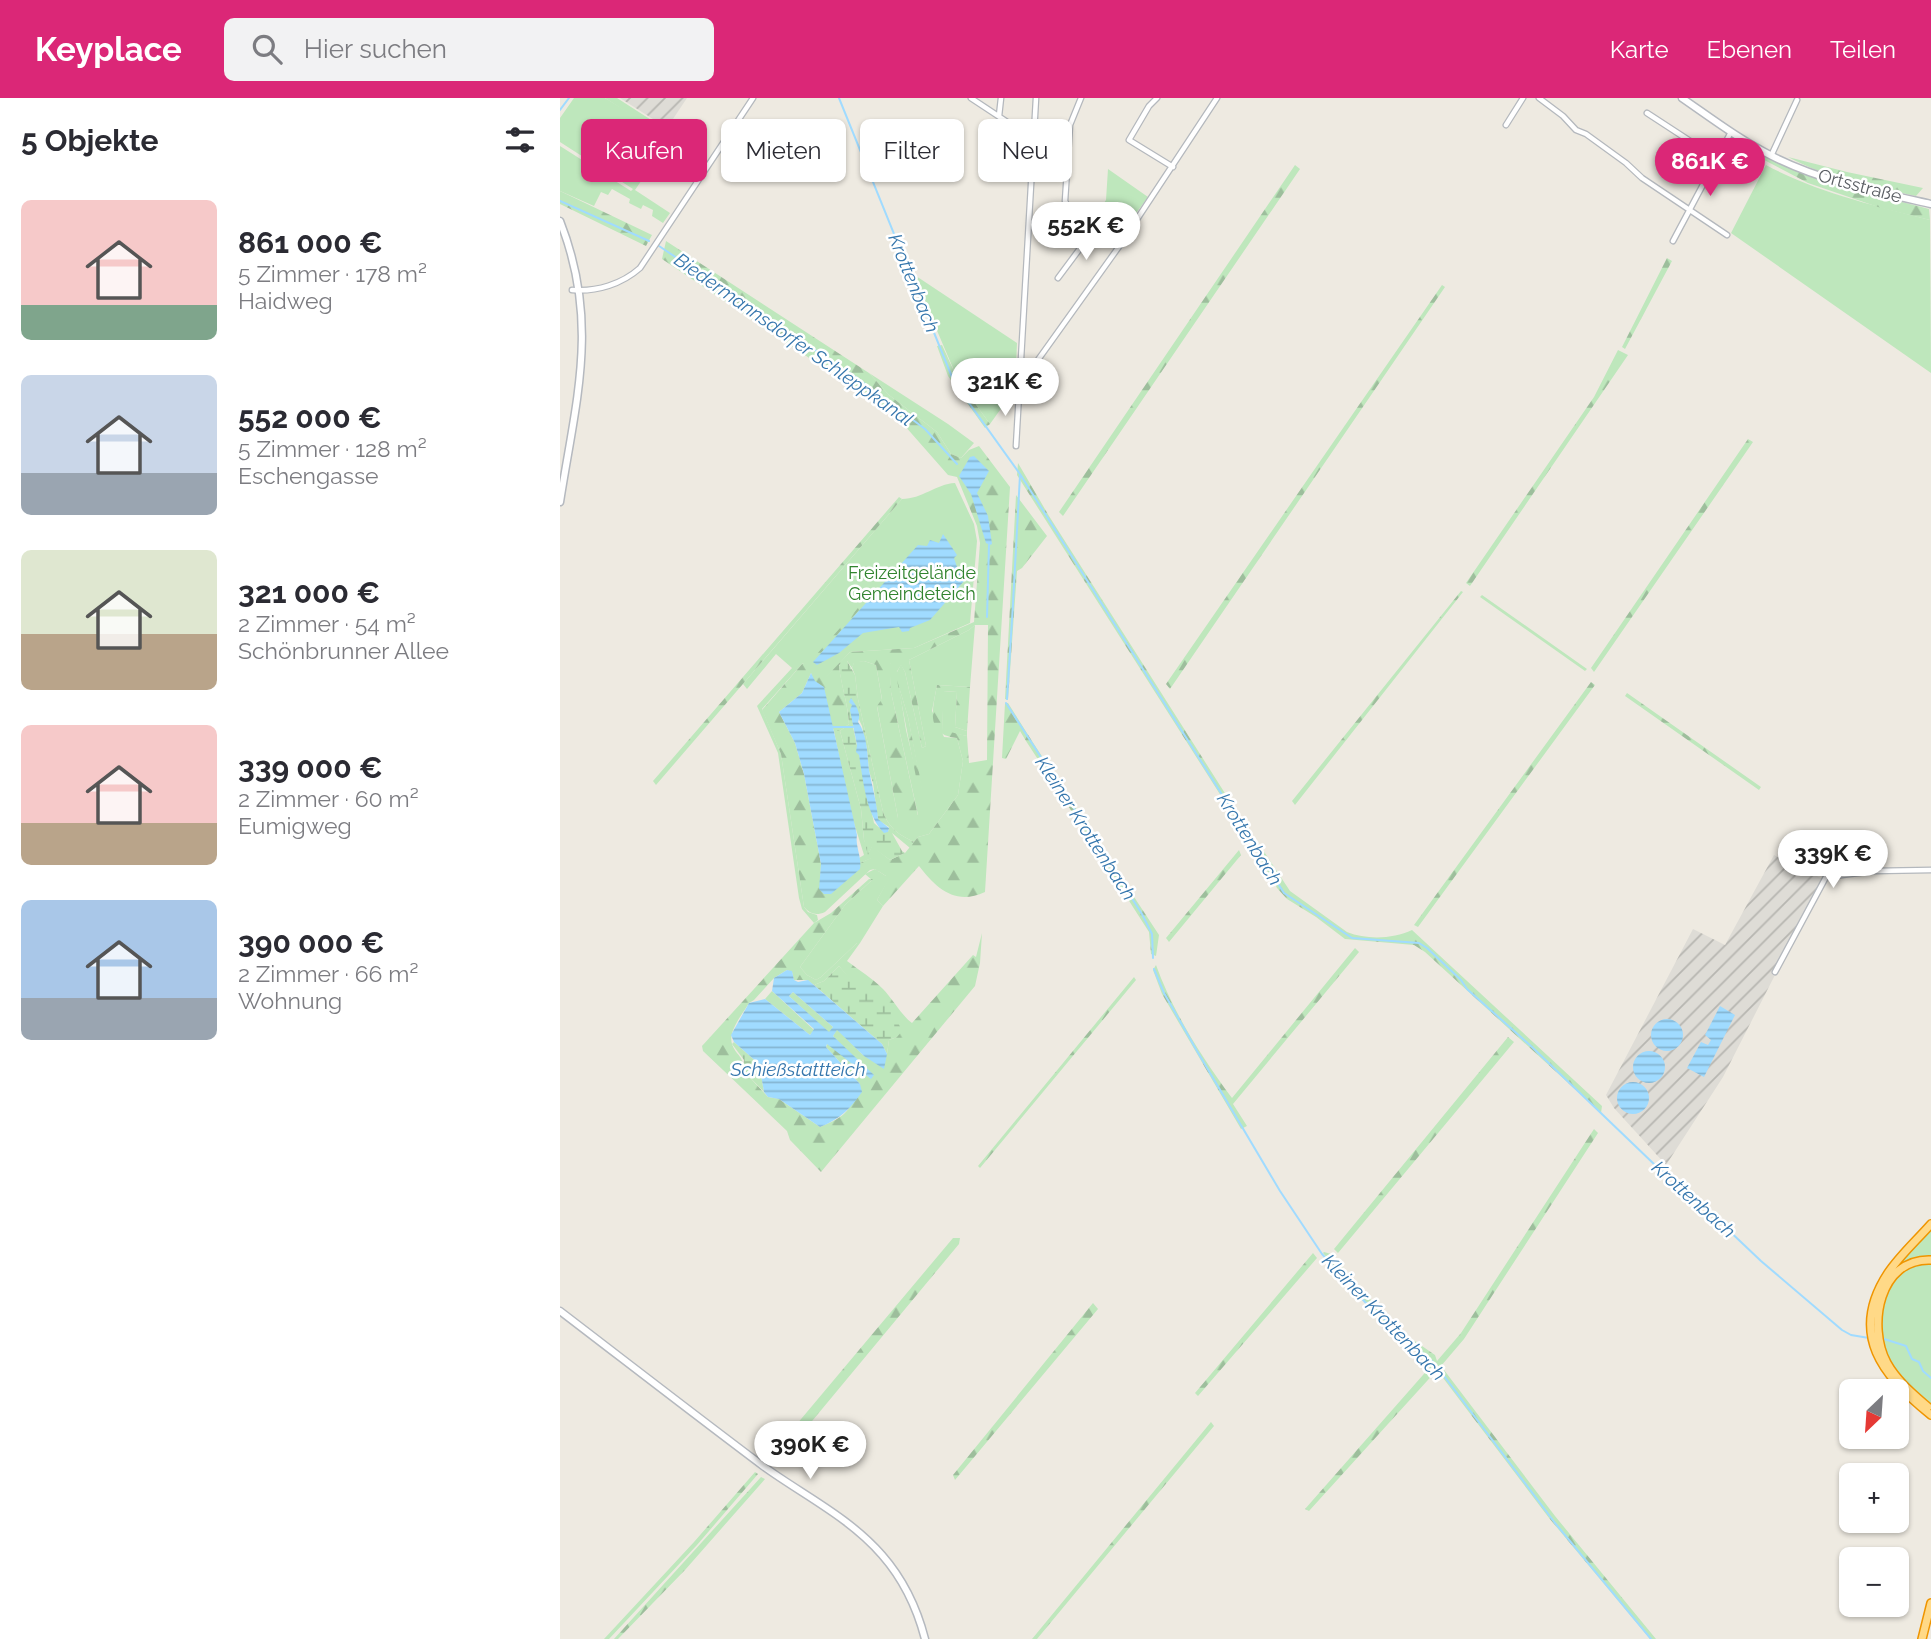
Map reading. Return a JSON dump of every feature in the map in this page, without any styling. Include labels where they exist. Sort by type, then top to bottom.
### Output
[{"type":"highway","points":[[1931,1224],[1897,1261],[1881,1286],[1872,1312],[1877,1348],[1890,1378],[1901,1391],[1931,1415]]},
{"type":"highway","points":[[1875,1333],[1881,1301],[1893,1277],[1911,1261],[1931,1259]]},
{"type":"highway","points":[[1877,1348],[1894,1375],[1931,1409]]},
{"type":"highway","points":[[1922,1639],[1931,1603]]},
{"type":"main road","name":"Ortsstraße","points":[[1682,98],[1771,156],[1804,170],[1931,204]]},
{"type":"main road","points":[[560,221],[571,252],[583,317],[583,354],[560,502]]},
{"type":"main road","points":[[560,1311],[765,1467],[840,1517],[864,1537],[891,1567],[912,1600],[925,1639]]},
{"type":"street","points":[[576,290],[617,283],[639,268],[754,98]]},
{"type":"street","points":[[971,98],[1004,119]]},
{"type":"street","points":[[999,116],[1000,98]]},
{"type":"street","points":[[1035,119],[1036,98]]},
{"type":"street","points":[[1081,98],[1070,125],[1065,201],[1073,217],[1118,248]]},
{"type":"street","points":[[1157,98],[1128,137],[1173,167]]},
{"type":"street","points":[[1019,380],[1025,379],[1118,248],[1217,98]]},
{"type":"street","points":[[1506,125],[1523,98]]},
{"type":"street","points":[[1539,98],[1642,178],[1727,235]]},
{"type":"street","points":[[1771,156],[1797,100]]},
{"type":"street","points":[[1647,113],[1716,158]]},
{"type":"street","points":[[1673,241],[1731,132]]},
{"type":"street","points":[[1016,446],[1031,182]]},
{"type":"street","points":[[1051,217],[1073,217]]},
{"type":"street","points":[[1058,278],[1094,231]]},
{"type":"street","points":[[1775,972],[1826,877],[1874,871],[1931,870]]},
{"type":"shaded area","points":[[620,98],[687,98],[673,119],[653,119]]},
{"type":"shaded area","points":[[1774,855],[1825,880],[1779,960],[1776,973],[1723,1077],[1666,1165],[1614,1108],[1606,1095],[1693,929],[1725,945]]},
{"type":"green space","points":[[574,98],[605,98],[640,119],[581,119],[581,156],[560,142],[560,118]]},
{"type":"green space","points":[[605,98],[617,98],[650,119],[638,119]]},
{"type":"green space","points":[[560,146],[581,159],[581,182],[617,182],[631,191],[633,189],[622,182],[640,182],[635,190],[670,213],[663,223],[652,216],[653,210],[643,205],[641,209],[629,203],[630,199],[612,189],[608,195],[601,192],[594,206],[560,191]]},
{"type":"green space","points":[[1747,148],[1814,177],[1929,209],[1930,220],[1881,208],[1808,183],[1745,150]]},
{"type":"green space","points":[[1788,157],[1923,188],[1916,196],[1883,189],[1834,176]]},
{"type":"green space","points":[[1295,165],[1300,169],[1063,516],[1059,512]]},
{"type":"green space","points":[[1766,165],[1826,191],[1930,220],[1931,373],[1731,233]]},
{"type":"green space","points":[[1108,169],[1148,197],[1117,239],[1103,230],[1104,224],[1099,221],[1096,225],[1091,221],[1106,200]]},
{"type":"green space","points":[[560,191],[652,235],[646,246],[560,204]]},
{"type":"green space","points":[[666,241],[869,373],[889,395],[937,432],[951,454],[961,458],[969,450],[979,446],[1010,487],[985,892],[974,896],[955,896],[939,888],[919,866],[883,906],[877,900],[890,876],[875,869],[870,870],[825,912],[813,914],[804,907],[781,754],[762,710],[803,663],[807,665],[916,543],[934,517],[937,522],[813,662],[811,669],[823,680],[850,652],[914,648],[974,622],[980,543],[977,526],[957,477],[948,475],[897,417],[662,259]],"holes":[[[975,625],[988,625],[987,760],[969,763],[967,736],[942,730],[944,691],[957,692],[955,727],[967,731],[970,687],[937,685],[933,711],[935,726],[939,732],[957,738],[963,761],[958,795],[929,834],[918,837],[905,853],[890,860],[872,846],[868,855],[871,858],[860,863],[859,869],[820,889],[821,864],[804,774],[795,743],[779,712],[802,693],[811,673],[834,731],[840,731],[849,724],[839,665],[847,661],[852,668],[854,663],[864,661],[876,665],[882,699],[877,706],[898,818],[904,822],[917,820],[891,692],[890,663],[896,673],[901,665],[905,672],[922,748],[926,746],[909,660]]]},
{"type":"green space","points":[[1667,258],[1672,261],[1625,349],[1622,347]]},
{"type":"green space","points":[[913,274],[1017,343],[1015,389],[990,424],[958,380]]},
{"type":"green space","points":[[1442,285],[1445,287],[1170,689],[1166,684]]},
{"type":"green space","points":[[942,345],[958,380],[990,424],[985,428],[948,376],[937,346]]},
{"type":"green space","points":[[1618,350],[1628,355],[1470,586],[1466,583],[1594,397]]},
{"type":"green space","points":[[869,373],[974,443],[961,458],[951,454],[937,432],[889,395]]},
{"type":"green space","points":[[1748,439],[1753,442],[1594,672],[1591,668]]},
{"type":"green space","points":[[1018,463],[1254,839],[1249,840],[1017,475]]},
{"type":"green space","name":"Freizeitgelände Gemeindeteich","points":[[955,483],[974,524],[977,541],[970,623],[914,648],[850,652],[823,681],[803,663],[762,709],[781,754],[804,907],[808,912],[817,915],[818,920],[814,923],[802,909],[799,898],[778,753],[757,706],[792,668],[776,654],[747,689],[743,684],[902,499],[916,497]]},
{"type":"green space","points":[[1016,495],[1047,536],[1017,571],[1008,700],[1005,699]]},
{"type":"green space","points":[[899,497],[902,499],[656,785],[653,781]]},
{"type":"green space","points":[[1461,591],[1463,592],[1295,805],[1292,801]]},
{"type":"green space","points":[[1482,595],[1587,669],[1585,671],[1480,597]]},
{"type":"green space","points":[[975,625],[970,687],[937,685],[932,711],[944,737],[957,738],[963,761],[958,795],[929,834],[918,837],[914,842],[895,830],[883,812],[852,668],[854,662],[864,661],[876,665],[882,700],[877,707],[898,818],[918,815],[891,692],[889,661],[897,672],[901,664],[905,672],[922,748],[926,746],[909,660]],"holes":[[[899,687],[908,717],[927,818],[906,730]]]},
{"type":"green space","points":[[842,661],[847,661],[855,675],[883,812],[895,830],[914,842],[910,848],[892,833],[905,853],[890,860],[872,847],[868,855],[864,840],[861,809],[840,731],[849,724],[839,666]],"holes":[[[852,705],[862,726],[878,820],[889,827],[888,832],[884,832],[874,823],[853,727]]]},
{"type":"green space","points":[[897,680],[908,717],[928,818],[924,818]]},
{"type":"green space","points":[[1591,682],[1595,685],[1418,927],[1414,925]]},
{"type":"green space","points":[[943,691],[957,692],[955,727],[967,731],[967,736],[942,731]]},
{"type":"green space","points":[[1627,693],[1761,787],[1759,790],[1625,696]]},
{"type":"green space","points":[[1005,703],[1008,703],[1032,741],[1026,741],[1020,731],[1006,759],[1002,758]]},
{"type":"green space","points":[[834,731],[840,731],[861,809],[864,840],[872,858],[860,863],[859,858],[864,855],[849,807]]},
{"type":"green space","points":[[1026,741],[1032,741],[1070,799],[1065,801]]},
{"type":"green space","points":[[1070,799],[1159,935],[1156,956],[1151,954],[1149,932],[1065,801]]},
{"type":"green space","points":[[1259,844],[1290,891],[1347,932],[1380,937],[1412,930],[1602,1106],[1601,1113],[1425,952],[1414,945],[1345,939],[1287,899],[1277,888],[1255,849]]},
{"type":"green space","points":[[1239,850],[1241,855],[1169,942],[1166,938]]},
{"type":"green space","points":[[875,869],[891,876],[877,900],[883,906],[860,943],[821,977],[816,980],[807,975],[800,967],[845,905],[872,880],[865,874]]},
{"type":"green space","points":[[869,879],[873,879],[845,905],[800,967],[816,980],[860,943],[847,961],[883,989],[912,1023],[973,955],[976,957],[982,933],[975,986],[821,1172],[790,1140],[787,1131],[703,1051],[702,1046],[814,923],[831,913]],"holes":[[[839,966],[897,1037],[889,1040],[887,1054],[864,1056],[837,1029],[833,1036],[871,1079],[828,1043],[826,1047],[860,1084],[846,1112],[820,1127],[779,1099],[768,1097],[743,1070],[741,1058],[731,1039],[736,1023],[749,1003],[774,978],[787,970],[792,972],[794,980],[807,980],[814,985],[824,981]]]},
{"type":"green space","points":[[1355,948],[1359,952],[1233,1104],[1247,1126],[1241,1129],[1162,994],[1153,970],[1156,965],[1189,1034],[1232,1098]]},
{"type":"green space","points":[[839,966],[855,984],[867,987],[894,1014],[902,1031],[889,1040],[887,1054],[882,1044],[814,985],[824,981]]},
{"type":"green space","points":[[1134,977],[1136,980],[980,1168],[978,1166]]},
{"type":"green space","points":[[772,991],[814,1030],[810,1035],[765,999]]},
{"type":"green space","points":[[793,992],[833,1027],[829,1033],[789,996]]},
{"type":"green space","points":[[1508,1037],[1514,1042],[1338,1253],[1334,1249]]},
{"type":"green space","points":[[734,1042],[759,1064],[764,1092],[743,1070],[744,1060],[732,1044]]},
{"type":"green space","points":[[1594,1129],[1598,1133],[1464,1339],[1441,1366],[1555,1516],[1656,1639],[1650,1639],[1549,1518],[1437,1370],[1309,1511],[1305,1509],[1430,1367],[1430,1362],[1402,1339],[1406,1335],[1435,1355],[1437,1361],[1461,1333]]},
{"type":"green space","points":[[1931,1228],[1931,1258],[1918,1258],[1907,1262],[1888,1278]]},
{"type":"green space","points":[[953,1238],[960,1238],[959,1244],[798,1438],[775,1465],[765,1462]]},
{"type":"green space","points":[[1324,1252],[1331,1254],[1401,1330],[1397,1334],[1370,1309]]},
{"type":"green space","points":[[1313,1253],[1317,1258],[1198,1396],[1195,1393]]},
{"type":"green space","points":[[1921,1263],[1931,1263],[1931,1404],[1909,1385],[1909,1379],[1904,1379],[1890,1362],[1881,1335],[1882,1311],[1890,1288],[1905,1270]]},
{"type":"green space","points":[[1093,1303],[1098,1309],[955,1480],[953,1475]]},
{"type":"green space","points":[[1211,1422],[1214,1426],[1037,1639],[1032,1639]]},
{"type":"green space","points":[[755,1472],[758,1474],[697,1545],[609,1639],[604,1639],[694,1542]]},
{"type":"green space","points":[[761,1477],[765,1479],[685,1570],[618,1639],[614,1639]]},
{"type":"water","points":[[974,456],[989,471],[977,493],[988,516],[990,545],[986,543],[971,494],[959,476],[970,457]]},
{"type":"water","points":[[943,534],[957,555],[954,558],[957,567],[963,572],[964,581],[930,620],[910,628],[909,631],[902,632],[899,627],[863,633],[839,653],[817,665],[813,662],[918,545],[927,546],[930,540],[939,543]]},
{"type":"water","points":[[811,673],[815,681],[824,687],[857,835],[860,860],[860,869],[831,894],[824,894],[819,889],[821,864],[804,774],[795,743],[779,712],[802,693]]},
{"type":"water","points":[[851,698],[858,709],[858,722],[865,739],[878,819],[889,828],[888,832],[884,833],[878,826],[866,797],[859,755],[856,752],[850,710],[852,705],[849,702]]},
{"type":"water","name":"Schießstattteich","points":[[787,970],[792,971],[794,980],[798,982],[808,980],[882,1044],[887,1054],[884,1069],[864,1056],[837,1030],[833,1036],[874,1075],[871,1079],[827,1044],[826,1047],[860,1084],[862,1092],[844,1113],[820,1127],[779,1099],[768,1097],[764,1092],[759,1064],[734,1042],[731,1035],[749,1003],[765,999],[810,1035],[814,1029],[772,991],[774,978]],"holes":[[[793,992],[833,1027],[829,1032],[789,996]]]},
{"type":"water","points":[[1720,1006],[1735,1015],[1704,1077],[1687,1068],[1701,1042],[1708,1045],[1711,1040],[1705,1035]]},
{"type":"water","points":[[1667,1019],[1678,1024],[1683,1035],[1678,1046],[1667,1051],[1656,1046],[1651,1035],[1656,1024]]},
{"type":"water","points":[[1649,1051],[1660,1056],[1665,1067],[1660,1078],[1649,1083],[1638,1078],[1633,1067],[1638,1056]]},
{"type":"water","points":[[1633,1082],[1644,1087],[1649,1098],[1644,1109],[1633,1114],[1622,1109],[1617,1098],[1622,1087]]},
{"type":"waterway","points":[[560,110],[569,98]]},
{"type":"waterway","name":"Krottenbach","points":[[839,98],[954,382],[1020,474],[1284,893],[1352,938],[1419,943],[1427,948],[1467,989],[1761,1261],[1842,1330],[1851,1335],[1869,1338]]},
{"type":"waterway","name":"Biedermannsdorfer Schleppkanal","points":[[560,201],[649,241]]},
{"type":"waterway","name":"Biedermannsdorfer Schleppkanal","points":[[659,246],[857,378],[925,429],[957,464]]},
{"type":"waterway","name":"Kleiner Krottenbach","points":[[1013,603],[1020,475]]},
{"type":"waterway","name":"Biedermannsdorfer Schleppkanal","points":[[987,617],[989,545]]},
{"type":"waterway","name":"Kleiner Krottenbach","points":[[1007,699],[1013,604]]},
{"type":"waterway","name":"Kleiner Krottenbach","points":[[1006,703],[1142,914],[1152,934],[1153,958]]},
{"type":"waterway","points":[[832,727],[853,727]]},
{"type":"waterway","name":"Kleiner Krottenbach","points":[[1154,969],[1164,993],[1197,1051],[1280,1191],[1322,1254],[1365,1302],[1435,1364],[1555,1523],[1651,1639]]},
{"type":"waterway","name":"Krottenbach","points":[[1881,1338],[1906,1346],[1912,1359],[1919,1362],[1923,1371],[1931,1378]]}]
